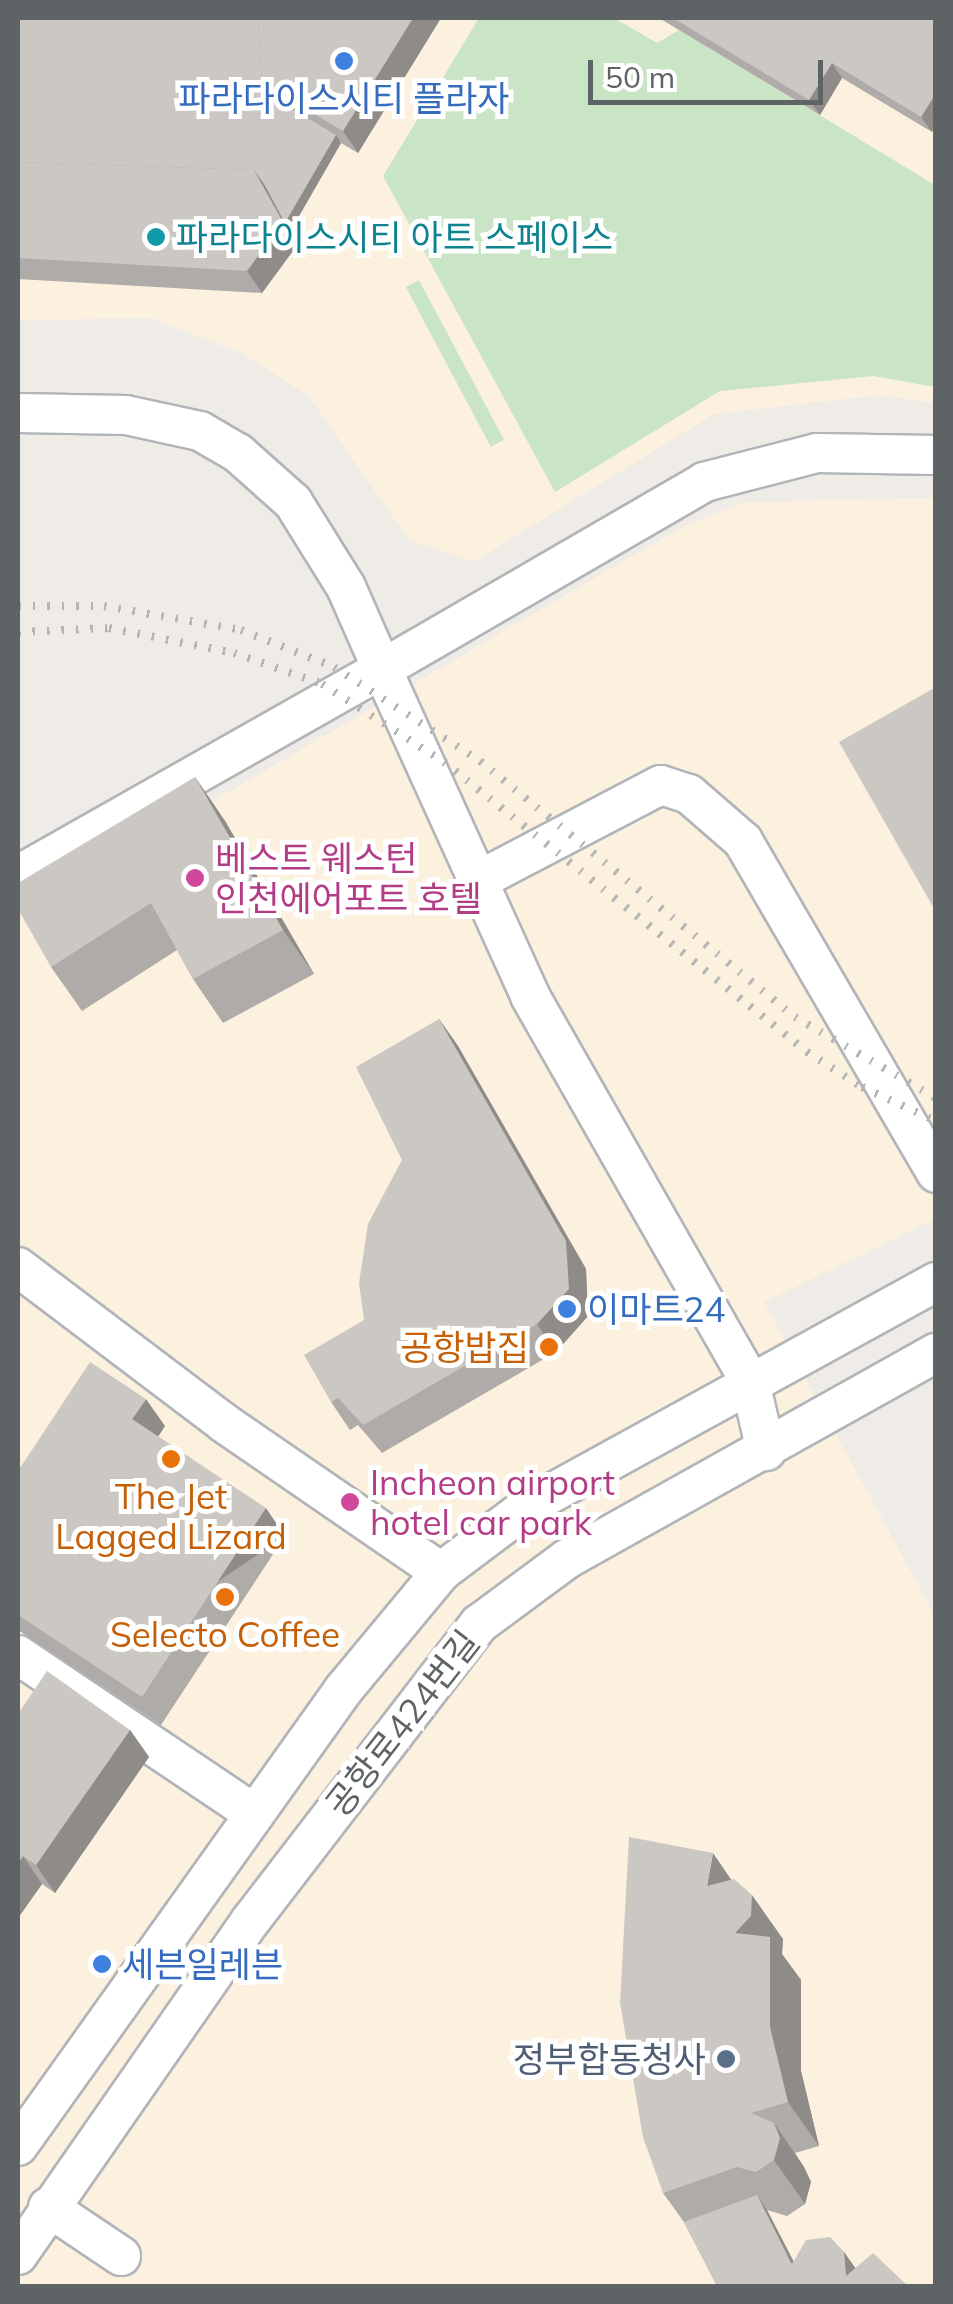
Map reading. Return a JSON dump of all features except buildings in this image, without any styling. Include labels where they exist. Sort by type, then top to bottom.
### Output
[{"type":"street","points":[[18,413],[126,416],[200,431],[238,453],[293,502],[346,587],[481,879],[530,996],[750,1382],[766,1451]]},
{"type":"street","points":[[18,875],[704,482],[818,453],[936,455]]},
{"type":"street","points":[[481,879],[662,785],[703,802],[743,841],[936,1173]]},
{"type":"street","points":[[18,1267],[224,1424],[441,1572]]},
{"type":"street","name":"공항로424번길","points":[[21,2132],[344,1689],[441,1572],[530,1504],[936,1282]]},
{"type":"street","name":"공항로424번길","points":[[18,2254],[251,1920],[479,1624],[566,1559],[936,1353]]},
{"type":"street","points":[[18,1656],[255,1814]]},
{"type":"street","points":[[48,2207],[121,2256]]},
{"type":"shaded area","points":[[18,18],[935,18],[935,403],[879,395],[714,414],[473,562],[409,540],[308,395],[241,353],[151,318],[18,320]]},
{"type":"shaded area","points":[[935,498],[935,1219],[764,1302],[935,1616],[935,2286],[18,2286],[18,915],[684,526],[746,502]]},
{"type":"green space","points":[[479,18],[614,18],[657,43],[679,30],[935,185],[935,387],[873,376],[720,391],[555,492],[383,176]]},
{"type":"green space","points":[[419,280],[504,440],[491,447],[406,287]]},
{"type":"railway","points":[[18,606],[104,606],[241,630],[334,667],[480,761],[795,1017],[936,1098]]},
{"type":"railway","points":[[18,632],[109,628],[234,653],[322,684],[444,762],[807,1052],[862,1087],[936,1121]]},
{"type":"place","name":"파라다이스시티 플라자","points":[[344,61]]},
{"type":"place","name":"파라다이스시티 아트 스페이스","points":[[156,237]]},
{"type":"place","name":"베스트 웨스턴 인천에어포트 호텔","points":[[195,878]]},
{"type":"place","name":"이마트24","points":[[567,1309]]},
{"type":"place","name":"공항밥집","points":[[549,1347]]},
{"type":"place","name":"The Jet Lagged Lizard","points":[[171,1459]]},
{"type":"place","name":"Incheon airport hotel car park","points":[[350,1502]]},
{"type":"place","name":"Selecto Coffee","points":[[225,1597]]},
{"type":"place","name":"세븐일레븐","points":[[102,1964]]},
{"type":"place","name":"정부합동청사","points":[[726,2059]]}]
